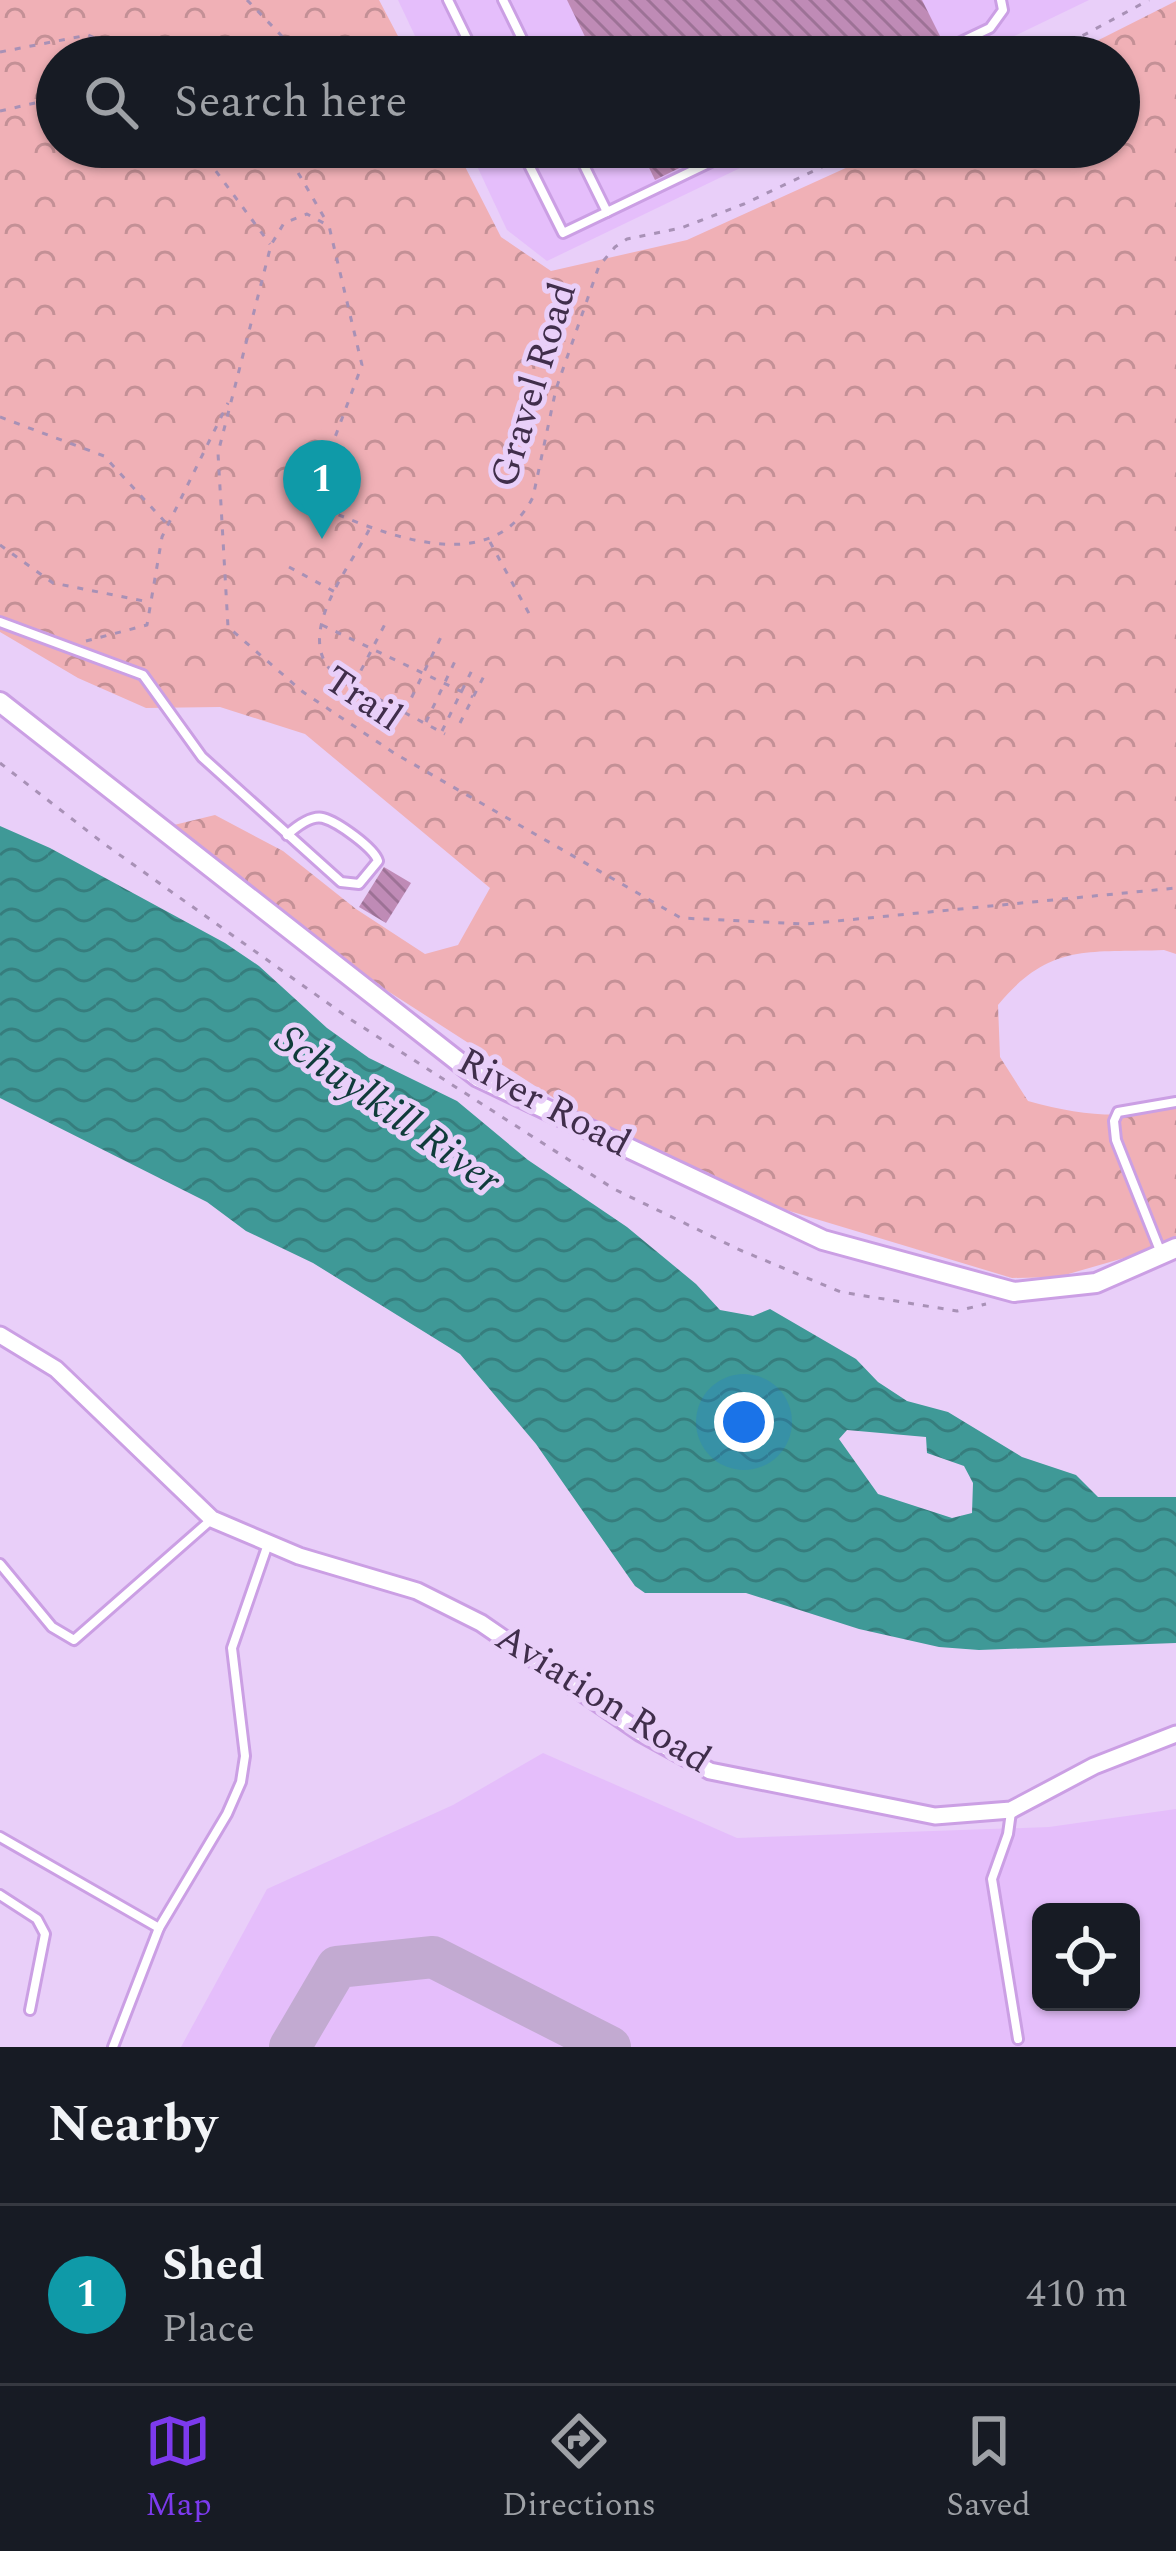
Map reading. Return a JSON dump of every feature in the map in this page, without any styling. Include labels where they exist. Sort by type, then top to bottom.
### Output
[{"type":"street","name":"River Road","points":[[0,701],[478,1077],[823,1240],[1014,1292],[1096,1283],[1169,1251]]},
{"type":"street","points":[[0,1335],[56,1370],[212,1519]]},
{"type":"street","name":"Aviation Road","points":[[212,1519],[299,1556],[417,1591],[481,1623],[641,1733],[710,1772],[934,1816],[1011,1810],[1094,1766],[1176,1734]]},
{"type":"lane","points":[[448,0],[466,36]]},
{"type":"lane","points":[[503,0],[521,36]]},
{"type":"lane","points":[[972,36],[989,28],[1004,10],[1001,0]]},
{"type":"lane","points":[[530,168],[563,233],[698,168]]},
{"type":"lane","points":[[585,168],[607,212]]},
{"type":"lane","points":[[0,622],[143,675],[202,757],[287,835],[350,886],[359,884],[377,862],[372,848],[323,818],[310,820],[287,835]]},
{"type":"lane","points":[[1169,1251],[1116,1140],[1114,1121],[1118,1112],[1176,1102]]},
{"type":"lane","points":[[0,1564],[52,1628],[74,1640],[212,1519]]},
{"type":"lane","points":[[113,2047],[159,1928],[241,1782],[245,1756],[232,1648],[269,1543]]},
{"type":"lane","points":[[1011,1810],[1009,1834],[992,1879],[1018,2039]]},
{"type":"lane","points":[[0,1837],[159,1928]]},
{"type":"lane","points":[[0,1895],[37,1918],[45,1934],[31,2010]]},
{"type":"path","points":[[247,0],[282,36]]},
{"type":"path","points":[[1082,36],[1149,0]]},
{"type":"path","points":[[0,52],[36,45]]},
{"type":"path","points":[[0,111],[36,103]]},
{"type":"path","points":[[214,168],[271,245]]},
{"type":"path","points":[[295,168],[329,226],[362,364],[331,448],[328,510]]},
{"type":"path","name":"Gravel Road","points":[[310,503],[389,536],[422,541],[489,540],[515,522],[533,497],[556,389],[598,266],[627,239],[681,228],[820,168]]},
{"type":"path","points":[[66,646],[147,625],[162,537],[233,393],[271,245],[284,223],[307,214],[329,226]]},
{"type":"path","name":"Trail","points":[[233,393],[218,453],[228,627],[303,692],[445,785],[681,917],[806,924],[1176,888]]},
{"type":"path","points":[[0,417],[104,456],[168,526]]},
{"type":"path","points":[[370,528],[320,625],[316,647],[322,662],[354,686],[443,734],[475,664]]},
{"type":"path","points":[[489,540],[532,620]]},
{"type":"path","points":[[0,545],[53,583],[151,603]]},
{"type":"path","points":[[289,567],[336,593]]},
{"type":"path","points":[[354,686],[385,624]]},
{"type":"path","points":[[320,625],[473,697]]},
{"type":"path","points":[[404,713],[442,635]]},
{"type":"path","points":[[425,724],[457,657]]},
{"type":"path","points":[[460,723],[487,670]]},
{"type":"shaded area","points":[[398,0],[1089,0],[1014,36],[415,36]]},
{"type":"shaded area","points":[[478,168],[740,168],[547,261],[507,230]]},
{"type":"shaded area","points":[[543,1753],[737,1838],[1049,1827],[1176,1809],[1176,2047],[181,2047],[267,1889],[453,1805]]},
{"type":"green space","points":[[0,0],[379,0],[398,36],[36,36],[36,168],[466,168],[501,237],[551,271],[687,240],[846,168],[1140,168],[1140,36],[1107,36],[1176,1],[1176,954],[1164,950],[1072,955],[1035,970],[998,1005],[1000,1057],[1028,1101],[1102,1114],[1176,1108],[1176,1243],[1058,1277],[1012,1278],[720,1190],[599,1127],[355,970],[174,825],[215,815],[283,851],[356,909],[425,954],[458,945],[490,888],[305,734],[220,707],[146,708],[78,678],[0,632]]},
{"type":"water","name":"Schuylkill River","points":[[0,826],[225,943],[369,1058],[457,1101],[528,1160],[627,1227],[720,1310],[753,1316],[770,1309],[856,1359],[878,1382],[907,1401],[948,1412],[1022,1457],[1076,1475],[1098,1497],[1176,1497],[1176,1643],[979,1650],[939,1647],[859,1629],[746,1593],[645,1593],[635,1586],[536,1444],[460,1354],[313,1263],[246,1231],[207,1202],[0,1098]],"holes":[[[847,1430],[926,1437],[927,1453],[964,1466],[973,1483],[972,1513],[952,1518],[878,1494],[839,1439]]]},
{"type":"building","points":[[567,0],[922,0],[940,36],[585,36]]},
{"type":"building","points":[[649,168],[679,168],[655,180]]},
{"type":"building","points":[[384,867],[411,883],[386,923],[359,907]]},
{"type":"taxiway","points":[[290,2047],[337,1967],[433,1957],[610,2047]]},
{"type":"place","name":"Shed","points":[[322,539]]}]
